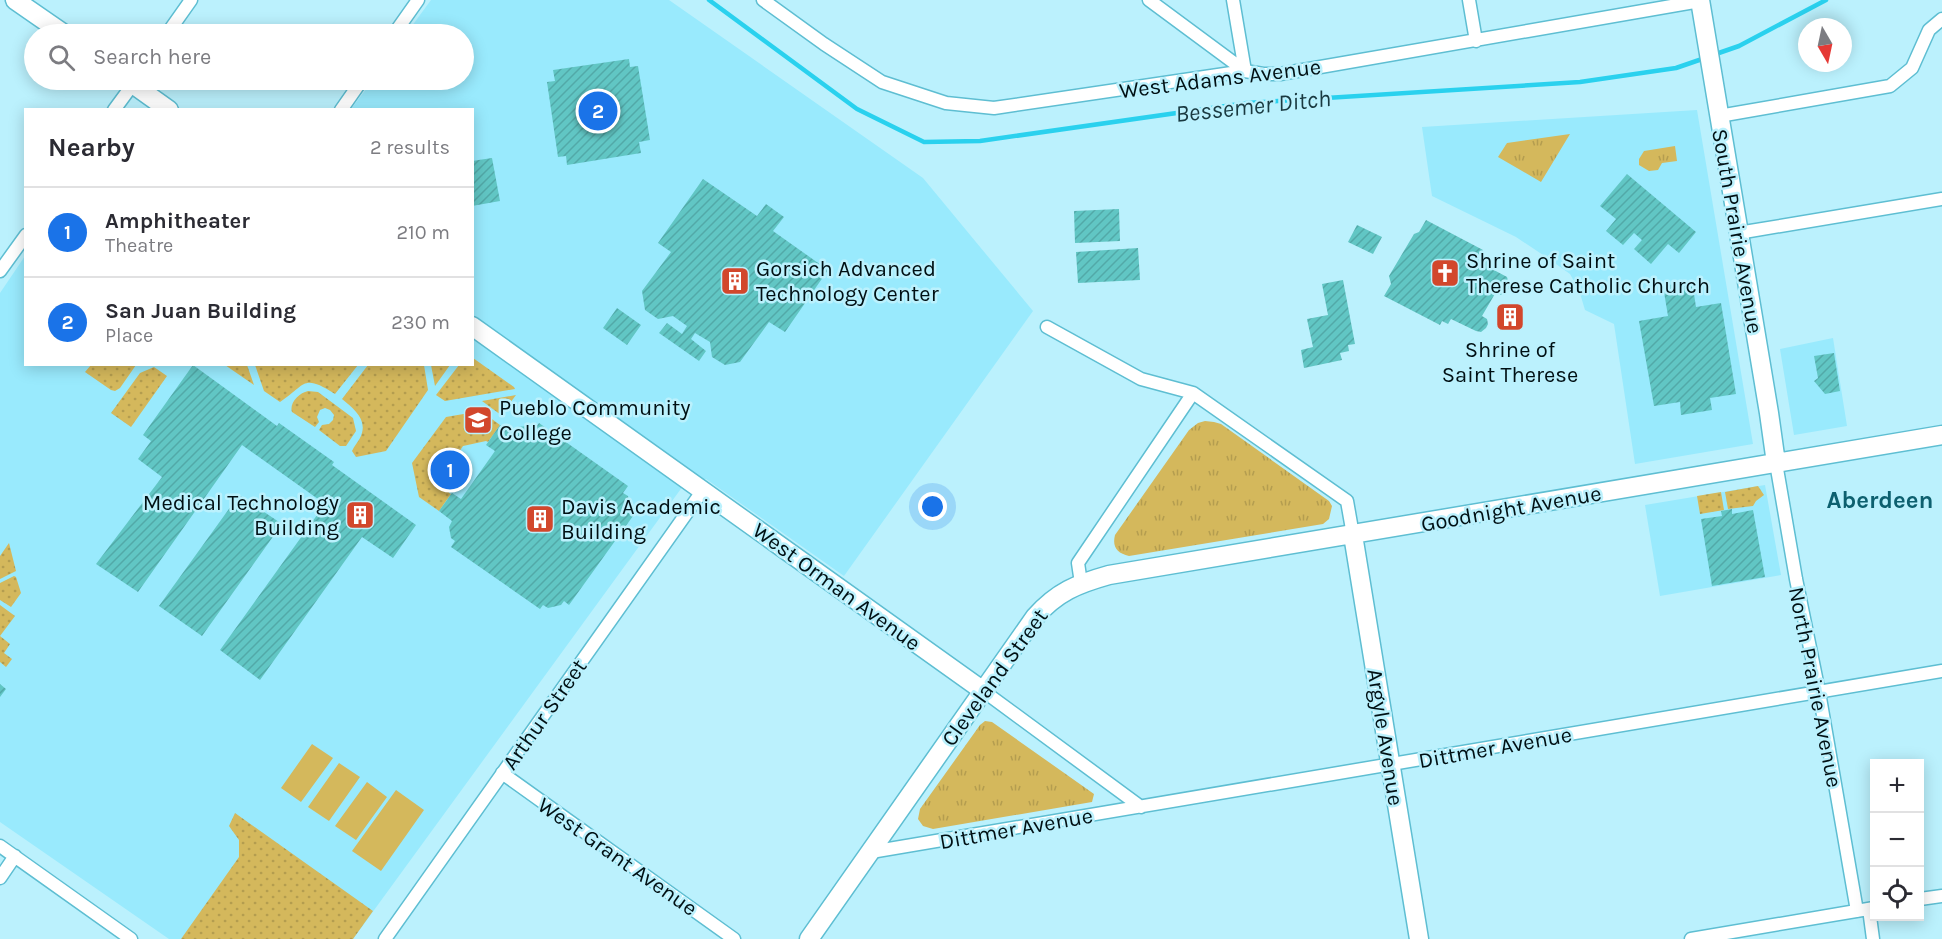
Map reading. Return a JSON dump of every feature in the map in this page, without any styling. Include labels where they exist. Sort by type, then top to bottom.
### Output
[{"type":"street","points":[[15,0],[49,24]]},
{"type":"street","points":[[174,24],[191,0]]},
{"type":"street","points":[[401,24],[418,0]]},
{"type":"street","name":"West Adams Avenue","points":[[763,0],[882,82],[946,103],[994,108],[1245,71],[1280,74],[1701,5]]},
{"type":"street","points":[[1149,0],[1245,71]]},
{"type":"street","points":[[1233,0],[1245,71]]},
{"type":"street","points":[[1469,0],[1476,41]]},
{"type":"street","name":"South Prairie Avenue","points":[[1701,5],[1776,463]]},
{"type":"street","points":[[1719,116],[1890,86],[1912,68],[1929,30],[1942,19]]},
{"type":"street","points":[[115,108],[126,90]]},
{"type":"street","points":[[143,90],[166,108]]},
{"type":"street","points":[[341,108],[355,90]]},
{"type":"street","points":[[1738,233],[1942,199]]},
{"type":"street","points":[[0,271],[24,238]]},
{"type":"street","name":"West Orman Avenue","points":[[474,327],[982,690],[1141,807]]},
{"type":"street","points":[[1047,327],[1141,379],[1193,393],[1347,501],[1353,535]]},
{"type":"street","points":[[1081,583],[1078,563],[1193,393]]},
{"type":"street","name":"Goodnight Avenue","points":[[1081,583],[1109,576],[1942,435]]},
{"type":"street","name":"North Prairie Avenue","points":[[1776,463],[1796,579],[1873,939]]},
{"type":"street","name":"Arthur Street","points":[[385,939],[703,490]]},
{"type":"street","name":"Argyle Avenue","points":[[1353,535],[1419,939]]},
{"type":"street","name":"Cleveland Street","points":[[809,939],[1035,617],[1048,603],[1081,583]]},
{"type":"street","name":"Dittmer Avenue","points":[[871,852],[1942,671]]},
{"type":"street","name":"West Grant Avenue","points":[[502,773],[734,939]]},
{"type":"street","points":[[0,846],[131,939]]},
{"type":"street","points":[[0,878],[15,856]]},
{"type":"street","points":[[1924,898],[1942,896]]},
{"type":"street","points":[[1691,939],[1867,909]]},
{"type":"shaded area","name":"Pueblo Community College","points":[[431,0],[669,0],[923,178],[1033,311],[844,576],[706,479],[697,480],[691,475],[353,939],[169,939],[0,822],[0,293],[24,257],[24,366],[474,366],[474,108],[352,108],[365,90],[474,90],[474,24],[413,24]]},
{"type":"shaded area","points":[[1697,110],[1753,444],[1635,464],[1614,324],[1585,310],[1579,290],[1570,274],[1549,259],[1516,237],[1432,196],[1422,127]]},
{"type":"shaded area","points":[[1833,338],[1847,426],[1794,435],[1780,349]]},
{"type":"shaded area","points":[[1765,485],[1781,575],[1660,596],[1645,505]]},
{"type":"green space","points":[[1570,134],[1541,182],[1498,157],[1507,143]]},
{"type":"green space","points":[[1675,146],[1677,161],[1662,163],[1658,170],[1649,171],[1639,165],[1639,159],[1644,151]]},
{"type":"green space","points":[[474,359],[515,389],[445,401],[436,395],[458,366],[474,366]]},
{"type":"green space","points":[[90,366],[135,366],[120,388],[115,391],[85,372]]},
{"type":"green space","points":[[226,366],[247,366],[254,385]]},
{"type":"green space","points":[[256,366],[357,366],[335,394],[310,383],[300,386],[280,402],[264,391]]},
{"type":"green space","points":[[367,366],[424,366],[428,390],[386,451],[356,457],[352,451],[360,438],[363,426],[359,416],[342,399]]},
{"type":"green space","points":[[431,366],[449,366],[435,386]]},
{"type":"green space","points":[[154,367],[167,376],[131,427],[111,413],[140,373]]},
{"type":"green space","points":[[308,391],[318,392],[353,418],[356,431],[346,446],[340,446],[319,430],[322,425],[329,424],[333,420],[334,415],[330,410],[325,408],[320,410],[317,417],[319,422],[315,427],[292,412],[295,399]]},
{"type":"green space","points":[[516,395],[501,415],[482,401]]},
{"type":"green space","points":[[481,411],[500,425],[488,442],[463,446],[446,471],[451,494],[439,511],[419,497],[412,463],[446,417]]},
{"type":"green space","points":[[1205,421],[1221,424],[1329,501],[1332,506],[1329,519],[1323,524],[1129,556],[1121,553],[1114,543],[1115,535],[1189,430]]},
{"type":"green space","points":[[1758,486],[1764,495],[1753,506],[1728,509],[1725,492]]},
{"type":"green space","points":[[1721,492],[1724,510],[1700,514],[1697,496]]},
{"type":"green space","points":[[9,543],[16,571],[0,579],[0,556]]},
{"type":"green space","points":[[14,576],[21,593],[11,607],[0,600],[0,583]]},
{"type":"green space","points":[[0,605],[15,616],[0,636]]},
{"type":"green space","points":[[0,636],[10,644],[4,653],[12,659],[6,667],[0,662]]},
{"type":"green space","points":[[985,721],[992,722],[1094,794],[1092,802],[933,829],[923,826],[918,819],[920,809]]},
{"type":"green space","points":[[312,744],[333,758],[301,802],[281,788]]},
{"type":"green space","points":[[339,763],[360,777],[329,821],[308,807]]},
{"type":"green space","points":[[367,782],[387,797],[356,840],[335,826]]},
{"type":"green space","points":[[396,790],[424,810],[381,871],[352,851]]},
{"type":"green space","points":[[235,813],[373,911],[353,939],[181,939],[239,857],[239,840],[229,826]]},
{"type":"building","points":[[629,59],[630,67],[638,66],[650,140],[639,142],[641,153],[567,165],[566,156],[558,157],[547,82],[555,81],[553,70]]},
{"type":"building","points":[[492,158],[500,201],[474,206],[474,161]]},
{"type":"building","points":[[1627,174],[1696,232],[1679,253],[1668,244],[1651,264],[1634,249],[1642,240],[1634,233],[1623,245],[1606,231],[1616,219],[1600,206]]},
{"type":"building","name":"Gorsich Advanced Technology Center","points":[[703,179],[757,216],[766,204],[784,217],[773,231],[828,270],[785,332],[769,322],[740,362],[725,365],[712,357],[710,342],[695,333],[691,339],[706,351],[699,361],[659,333],[667,323],[682,334],[687,326],[673,316],[658,319],[645,310],[642,291],[671,252],[658,243]]},
{"type":"building","points":[[1119,209],[1120,241],[1075,243],[1074,211]]},
{"type":"building","name":"Shrine of Saint Therese Catholic Church","points":[[1426,220],[1483,250],[1479,257],[1494,264],[1492,269],[1507,277],[1510,288],[1501,295],[1496,292],[1482,316],[1487,319],[1488,324],[1481,332],[1451,319],[1448,324],[1442,321],[1440,325],[1384,296],[1391,284],[1389,276],[1414,234],[1419,232]]},
{"type":"building","points":[[1357,225],[1382,237],[1373,254],[1348,242]]},
{"type":"building","points":[[1138,248],[1140,280],[1078,283],[1076,252]]},
{"type":"building","points":[[1343,280],[1355,344],[1348,345],[1349,351],[1340,353],[1342,360],[1304,368],[1301,350],[1313,347],[1307,319],[1328,315],[1322,284]]},
{"type":"building","points":[[1692,281],[1696,307],[1721,303],[1736,394],[1710,398],[1712,410],[1681,415],[1680,402],[1654,406],[1639,321],[1668,316],[1663,286]]},
{"type":"building","points":[[617,308],[641,325],[627,345],[603,328]]},
{"type":"building","name":"Shrine of Saint Therese","points":[[1512,311],[1516,317],[1512,323],[1508,323],[1504,315]]},
{"type":"building","points":[[1834,353],[1840,391],[1825,394],[1814,381],[1818,378],[1814,356]]},
{"type":"building","name":"Medical Technology Building","points":[[194,366],[277,426],[279,423],[334,462],[332,465],[416,525],[393,558],[362,537],[260,680],[220,650],[325,504],[242,445],[138,592],[96,564],[162,477],[138,459],[151,441],[143,435]]},
{"type":"building","name":"Davis Academic Building","points":[[539,423],[628,486],[623,493],[628,496],[630,507],[626,511],[633,516],[569,605],[564,601],[561,605],[548,608],[543,605],[540,609],[451,547],[455,541],[451,538],[449,527],[452,521],[439,511],[452,493],[461,499],[495,451],[486,445],[500,425],[513,432],[517,427],[528,426],[534,430]]},
{"type":"building","points":[[239,495],[282,524],[202,636],[159,606]]},
{"type":"building","points":[[1732,509],[1732,514],[1753,510],[1765,577],[1712,586],[1701,519],[1722,516],[1721,511]]},
{"type":"building","points":[[0,684],[6,689],[0,697]]},
{"type":"waterway","name":"Bessemer Ditch","points":[[709,0],[857,109],[924,142],[980,141],[1247,103],[1580,82],[1676,68],[1705,58]]},
{"type":"waterway","name":"Bessemer Ditch","points":[[1713,55],[1739,46],[1826,0]]},
{"type":"place","name":"San Juan Building","points":[[598,111]]},
{"type":"place","name":"Shrine of Saint Therese Catholic Church","points":[[1445,273]]},
{"type":"place","name":"Gorsich Advanced Technology Center","points":[[735,281]]},
{"type":"place","name":"Shrine of Saint Therese","points":[[1510,317]]},
{"type":"place","name":"Pueblo Community College","points":[[478,420]]},
{"type":"place","name":"Amphitheater","points":[[450,470]]},
{"type":"place","name":"Medical Technology Building","points":[[360,515]]},
{"type":"place","name":"Davis Academic Building","points":[[540,519]]},
{"type":"district","name":"Aberdeen","points":[[1880,500]]}]
